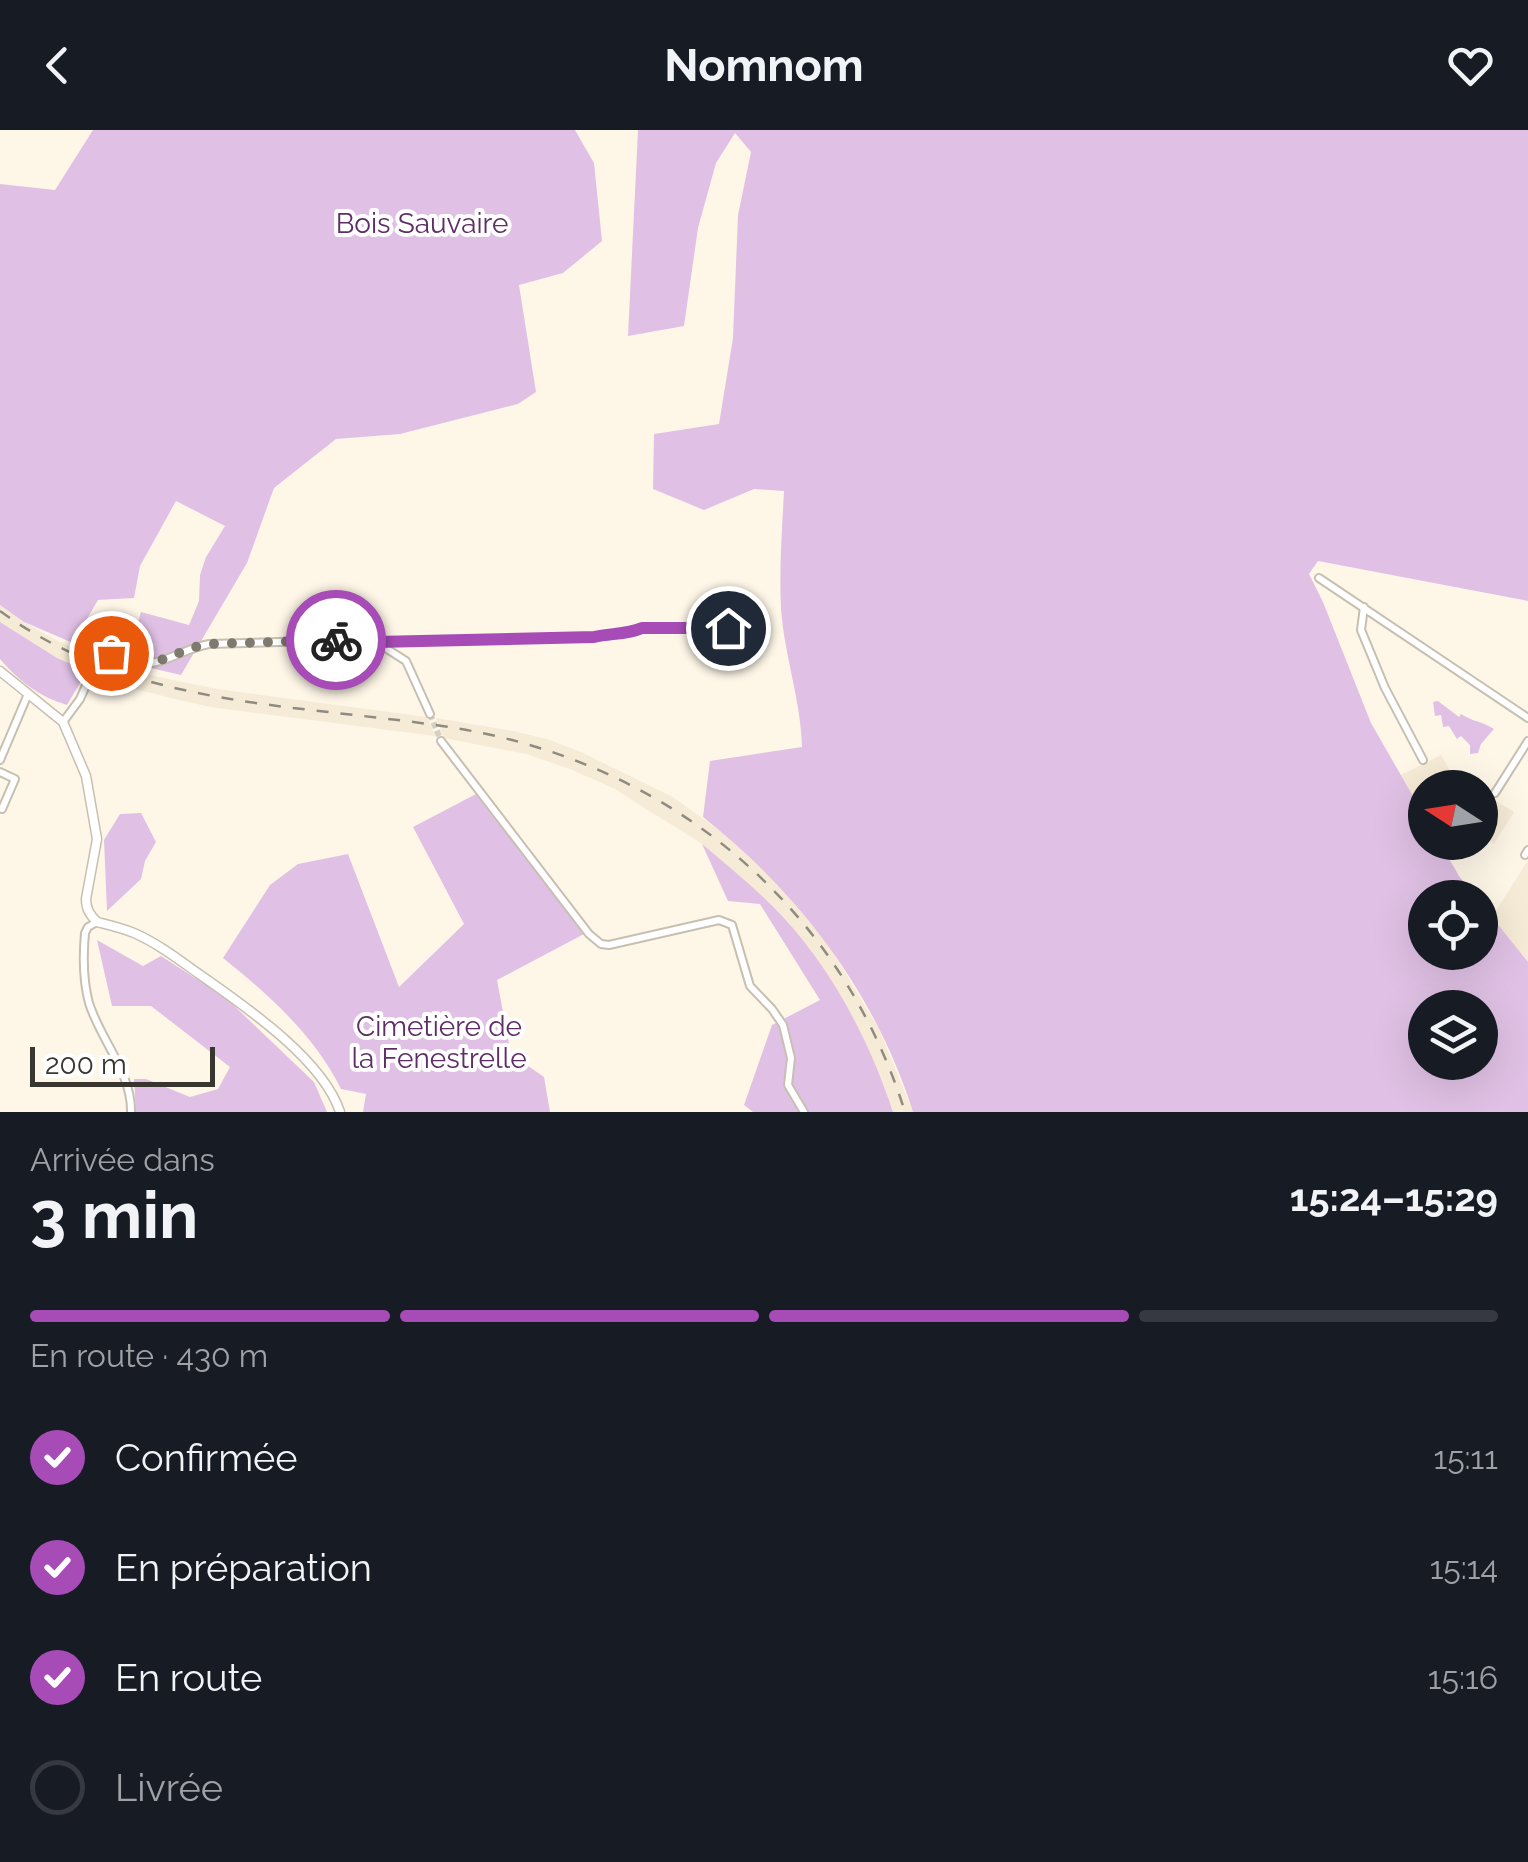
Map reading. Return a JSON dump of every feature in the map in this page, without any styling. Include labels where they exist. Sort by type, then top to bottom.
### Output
[{"type":"street","points":[[1319,578],[1528,718]]},
{"type":"street","points":[[1364,607],[1362,633],[1423,760]]},
{"type":"street","points":[[1362,633],[1374,614]]},
{"type":"street","points":[[63,722],[80,700],[101,654],[111,653],[136,664],[158,663],[209,644],[594,637],[611,632],[629,634],[642,628],[728,628]]},
{"type":"street","points":[[376,642],[406,661],[430,714]]},
{"type":"street","points":[[0,671],[63,722],[86,776],[96,825],[95,858],[86,899],[87,909],[97,922],[133,932],[160,947],[240,1002],[318,1074],[340,1112]]},
{"type":"street","points":[[0,760],[28,694]]},
{"type":"street","points":[[441,741],[589,934],[601,944],[719,920],[732,925],[750,986],[783,1025],[791,1058],[788,1085],[804,1112]]},
{"type":"street","points":[[1498,788],[1528,741]]},
{"type":"street","points":[[0,772],[14,779],[2,809]]},
{"type":"street","points":[[97,922],[88,927],[84,939],[87,989],[90,1005],[129,1092],[130,1112]]},
{"type":"shaded area","points":[[0,605],[56,640],[94,657],[87,671],[57,658],[0,622]]},
{"type":"shaded area","points":[[103,660],[217,689],[427,717],[435,736],[179,700],[96,675]]},
{"type":"shaded area","points":[[436,718],[513,731],[581,752],[673,797],[730,838],[792,899],[832,951],[879,1029],[913,1112],[893,1112],[863,1040],[814,955],[783,917],[702,844],[613,788],[570,769],[526,754],[444,738]]},
{"type":"shaded area","points":[[1441,755],[1450,770],[1411,770]]},
{"type":"shaded area","points":[[1498,802],[1514,812],[1498,838]]},
{"type":"shaded area","points":[[1528,860],[1528,962],[1498,924],[1498,908]]},
{"type":"green space","name":"Bois Sauvaire","points":[[93,130],[575,130],[594,163],[602,241],[563,273],[519,285],[536,392],[518,404],[400,434],[336,439],[274,488],[247,563],[181,675],[116,660],[133,640],[141,612],[189,625],[199,601],[200,575],[206,557],[225,526],[176,501],[140,566],[134,598],[98,600],[73,643],[24,622],[0,605],[0,184],[55,190]]},
{"type":"green space","points":[[638,130],[1528,130],[1528,601],[1318,561],[1309,574],[1371,723],[1408,787],[1408,860],[1450,860],[1462,880],[1408,880],[1408,970],[1498,970],[1498,924],[1528,962],[1528,1112],[913,1112],[878,1027],[830,949],[771,879],[703,817],[710,761],[802,747],[781,608],[784,491],[754,489],[704,510],[653,489],[654,434],[719,424],[733,338],[738,215],[751,152],[735,133],[716,163],[698,228],[684,326],[628,336]]},
{"type":"green space","points":[[0,622],[57,658],[87,671],[67,705],[30,687],[0,659]]},
{"type":"green space","points":[[1438,701],[1459,717],[1461,714],[1494,729],[1478,753],[1470,754],[1470,745],[1461,736],[1457,739],[1449,726],[1443,727],[1441,715],[1435,716],[1433,702]]},
{"type":"green space","name":"Cimetière de la Fenestrelle","points":[[476,794],[584,934],[497,980],[511,1054],[544,1077],[550,1112],[363,1112],[366,1094],[341,1089],[318,1051],[290,1017],[223,958],[270,885],[298,864],[348,854],[399,987],[464,924],[413,827]]},
{"type":"green space","points":[[141,813],[156,842],[145,861],[141,879],[107,911],[104,840],[120,814]]},
{"type":"green space","points":[[702,844],[773,907],[818,960],[861,1034],[893,1112],[753,1112],[744,1105],[772,1025],[820,1000],[760,904],[728,901]]},
{"type":"green space","points":[[97,940],[143,966],[161,956],[226,998],[314,1082],[327,1112],[136,1112],[134,1079],[146,1079],[190,1097],[218,1089],[230,1067],[151,1006],[112,1006]]},
{"type":"tunnel","points":[[430,714],[441,741]]},
{"type":"railway","points":[[0,611],[51,643],[157,684],[269,705],[442,726],[522,743],[597,769],[667,806],[730,851],[787,904],[835,966],[875,1036],[905,1112]]},
{"type":"way so far","points":[[111,653],[136,664],[158,663],[209,644],[336,640]]},
{"type":"route","points":[[336,640],[594,637],[611,632],[629,634],[642,628],[728,628]]}]
